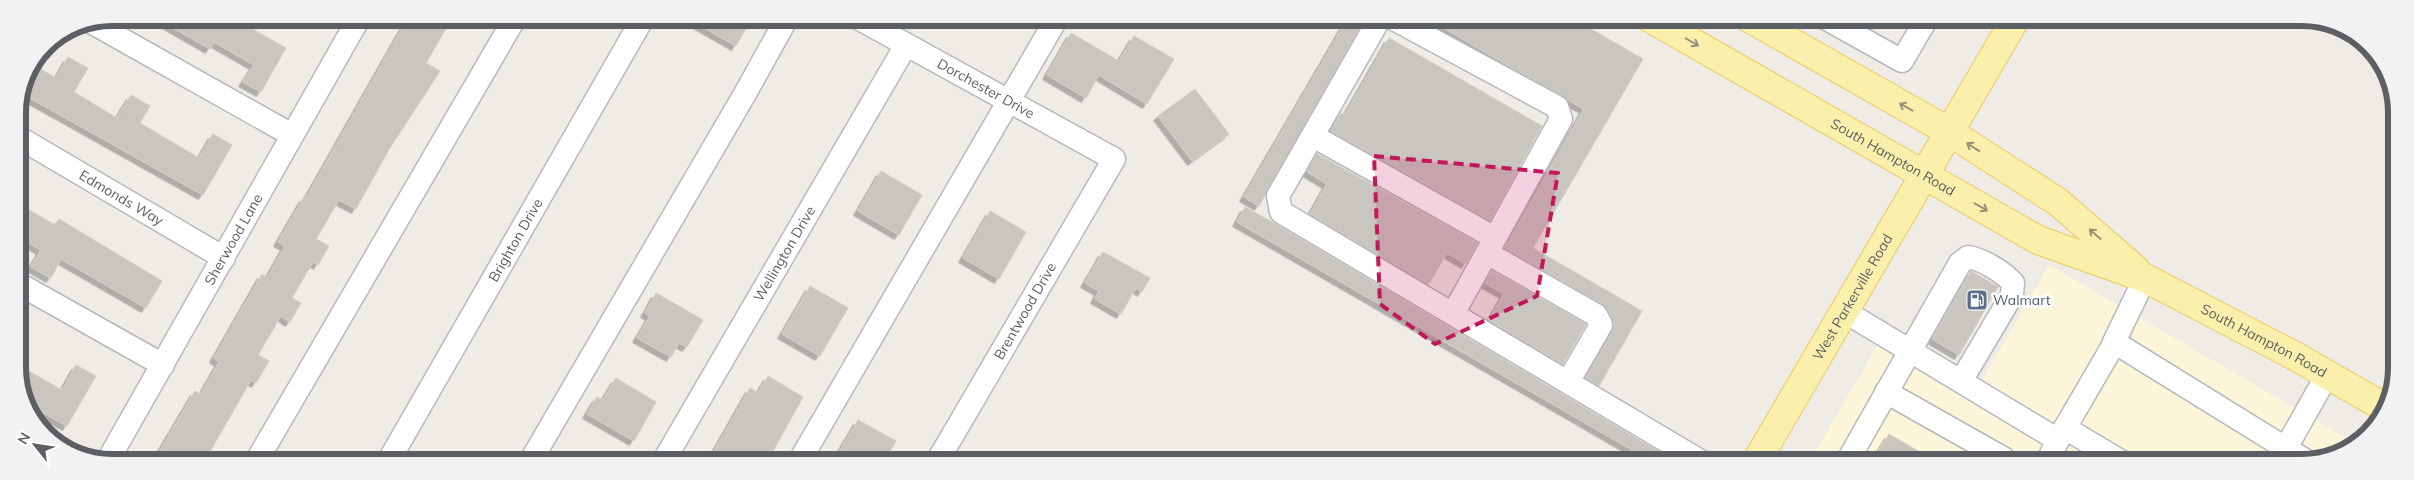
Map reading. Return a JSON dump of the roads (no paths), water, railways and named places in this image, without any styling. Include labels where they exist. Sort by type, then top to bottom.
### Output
[{"type":"main road","name":"South Hampton Road","points":[[1664,26],[2038,240],[2145,278],[2380,405]]},
{"type":"main road","name":"South Hampton Road","points":[[1766,26],[1948,131],[2058,202],[2145,278]]},
{"type":"main road","name":"West Parkerville Road","points":[[1761,454],[2011,26]]},
{"type":"street","name":"Sherwood Lane","points":[[112,454],[224,258],[292,135],[349,26]]},
{"type":"street","points":[[261,454],[510,26]]},
{"type":"street","name":"Brighton Drive","points":[[393,454],[638,26]]},
{"type":"street","points":[[535,454],[783,26]]},
{"type":"street","name":"Dorchester Drive","points":[[872,26],[1008,103],[1114,159]]},
{"type":"street","points":[[804,454],[1052,26]]},
{"type":"street","points":[[1375,26],[1278,196],[1282,212],[1689,454]]},
{"type":"street","points":[[1407,26],[1557,107],[1561,119],[1453,314]]},
{"type":"street","points":[[1840,26],[1902,60],[1922,26]]},
{"type":"street","points":[[101,27],[292,135]]},
{"type":"street","name":"Wellington Drive","points":[[668,454],[906,45]]},
{"type":"street","points":[[1313,136],[1491,245],[1596,315],[1600,325],[1568,382]]},
{"type":"street","name":"Edmonds Way","points":[[26,142],[224,258]]},
{"type":"street","name":"Brentwood Drive","points":[[942,454],[1114,159]]},
{"type":"street","points":[[1851,454],[1909,350],[1960,264],[1968,258],[1975,258],[2008,278],[2013,284],[2012,295],[1961,381]]},
{"type":"street","points":[[2051,454],[2115,342],[2145,278]]},
{"type":"street","points":[[26,288],[162,365]]},
{"type":"street","points":[[1844,311],[1961,381],[2061,434],[2105,454]]},
{"type":"street","points":[[2115,342],[2281,454]]},
{"type":"street","points":[[2283,454],[2327,375]]},
{"type":"street","points":[[1886,392],[1992,454]]},
{"type":"place","name":"Walmart","points":[[1977,300]]}]
